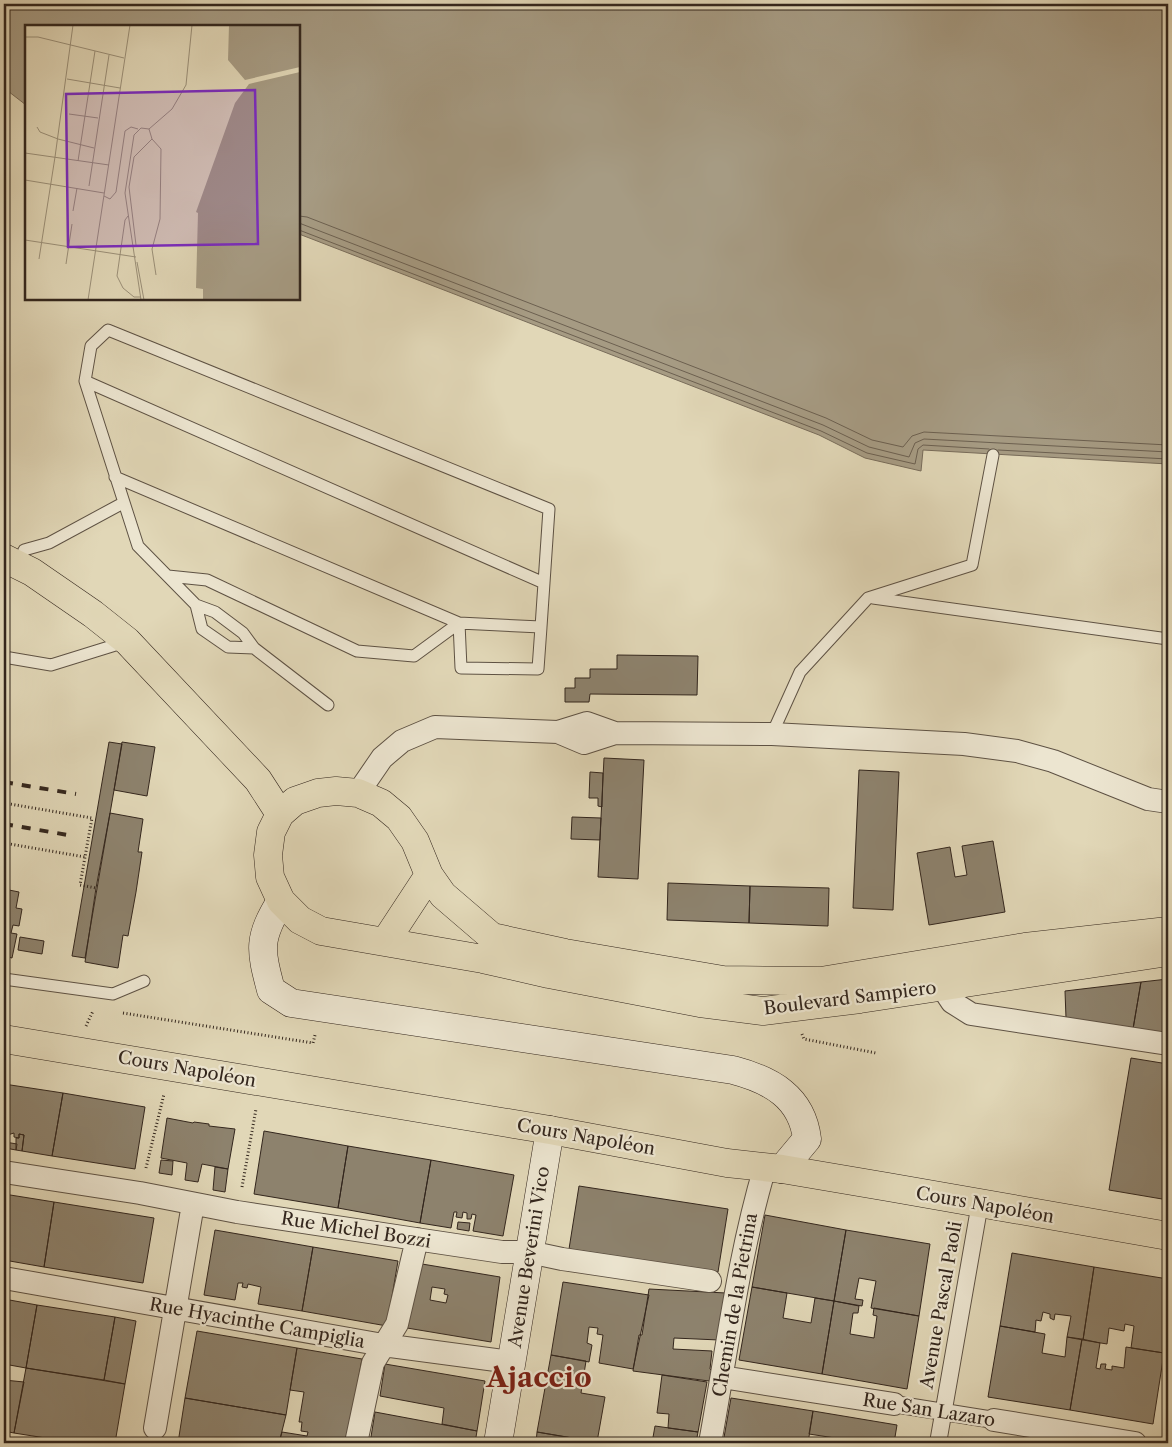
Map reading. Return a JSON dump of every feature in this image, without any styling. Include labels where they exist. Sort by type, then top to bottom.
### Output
[{"type":"main road","points":[[16,558],[126,642],[258,780],[280,814]]},
{"type":"main road","points":[[318,793],[358,793],[381,803],[398,818],[415,842],[429,875],[385,942],[321,931],[300,920],[281,901],[270,876],[268,855],[272,832],[280,814],[295,801],[318,793]]},
{"type":"main road","name":"Boulevard Sampiero","points":[[429,875],[454,906],[492,937],[565,953],[723,980],[821,981],[1025,947],[1168,930]]},
{"type":"main road","points":[[281,901],[267,924],[261,955],[271,990],[291,1003],[705,1066],[759,1076],[788,1096],[805,1123],[807,1139],[774,1168]]},
{"type":"main road","name":"Boulevard Sampiero","points":[[385,942],[483,959],[700,1004],[764,1011],[942,987],[1168,952]]},
{"type":"main road","name":"Cours Napoléon","points":[[4,1039],[550,1130],[727,1163],[774,1168],[1168,1236]]},
{"type":"main road","name":"Avenue Beverini Vico","points":[[498,1443],[550,1130]]},
{"type":"street","points":[[358,793],[382,758],[402,741],[435,727],[558,732],[584,743],[615,733],[772,734],[964,744],[1017,751],[1053,761],[1148,798],[1168,802]]},
{"type":"street","points":[[942,987],[952,1002],[971,1014],[1168,1044]]},
{"type":"street","name":"Chemin de la Pietrina","points":[[710,1443],[736,1285],[754,1204],[774,1168]]},
{"type":"street","name":"Rue Michel Bozzi","points":[[4,1172],[140,1193],[237,1212],[502,1252],[529,1252],[710,1282]]},
{"type":"street","name":"Avenue Pascal Paoli","points":[[938,1443],[980,1203]]},
{"type":"street","points":[[155,1428],[193,1204]]},
{"type":"street","points":[[356,1443],[373,1363],[397,1324],[417,1240]]},
{"type":"street","name":"Rue Hyacinthe Campiglia","points":[[4,1278],[383,1345],[511,1362]]},
{"type":"street","name":"Rue San Lazaro","points":[[722,1377],[1135,1443]]},
{"type":"lane","points":[[328,704],[254,648],[243,633],[215,612],[196,605],[138,546],[85,381],[91,346],[108,330],[549,509],[538,669],[461,668],[459,623]]},
{"type":"lane","points":[[85,381],[544,583]]},
{"type":"lane","points":[[772,734],[800,672],[868,598],[972,565],[993,455]]},
{"type":"lane","points":[[115,477],[459,623],[541,627]]},
{"type":"lane","points":[[16,558],[123,503]]},
{"type":"lane","points":[[168,576],[207,580],[357,651],[414,656],[459,623]]},
{"type":"lane","points":[[868,598],[1168,639]]},
{"type":"lane","points":[[196,605],[202,629],[228,647],[254,648]]},
{"type":"lane","points":[[4,657],[51,664],[126,642]]},
{"type":"lane","points":[[4,979],[113,994],[144,980]]},
{"type":"path","points":[[4,803],[92,818],[80,885],[96,888]]},
{"type":"path","points":[[4,843],[86,857]]},
{"type":"path","points":[[135,1014],[314,1043],[320,1007]]},
{"type":"path","points":[[792,1008],[804,1039],[876,1053]]},
{"type":"path","points":[[140,1193],[170,1067]]},
{"type":"path","points":[[237,1212],[261,1082]]},
{"type":"water","points":[[4,4],[1168,4],[1168,464],[923,450],[921,471],[865,458],[819,435],[300,234],[300,25],[25,25],[25,104],[4,88]]},
{"type":"building","points":[[617,655],[698,656],[697,695],[590,694],[589,702],[565,702],[565,688],[575,688],[575,678],[590,678],[590,669],[617,669]]},
{"type":"building","points":[[109,742],[122,744],[85,958],[72,956]]},
{"type":"building","points":[[122,742],[155,747],[147,796],[114,790]]},
{"type":"building","points":[[604,758],[644,760],[638,879],[598,877]]},
{"type":"building","points":[[859,770],[899,772],[893,910],[853,908]]},
{"type":"building","points":[[590,772],[603,773],[602,807],[598,806],[598,798],[589,798]]},
{"type":"building","points":[[110,813],[143,819],[138,852],[142,852],[136,892],[128,936],[123,935],[118,968],[85,962]]},
{"type":"building","points":[[572,817],[601,818],[600,840],[571,839]]},
{"type":"building","points":[[993,841],[1005,912],[929,925],[917,853],[950,847],[955,877],[967,875],[962,846]]},
{"type":"building","points":[[668,883],[750,886],[749,923],[667,920]]},
{"type":"building","points":[[750,886],[829,888],[828,926],[749,923]]},
{"type":"building","points":[[4,889],[19,892],[16,908],[22,909],[19,926],[13,925],[11,933],[17,934],[12,958],[4,956]]},
{"type":"building","points":[[20,937],[44,941],[42,954],[18,950]]},
{"type":"building","points":[[1168,979],[1168,1034],[1133,1029],[1141,982]]},
{"type":"building","points":[[1141,982],[1133,1029],[1066,1018],[1065,991]]},
{"type":"building","points":[[1131,1058],[1168,1064],[1168,1200],[1109,1190]]},
{"type":"building","points":[[4,1084],[63,1093],[52,1156],[22,1151],[24,1135],[19,1134],[19,1138],[14,1137],[14,1133],[4,1136]]},
{"type":"building","points":[[63,1093],[145,1107],[135,1169],[52,1156]]},
{"type":"building","points":[[167,1118],[235,1129],[228,1169],[202,1164],[198,1182],[185,1180],[187,1163],[161,1158]]},
{"type":"building","points":[[264,1131],[348,1146],[338,1208],[254,1194]]},
{"type":"building","points":[[19,1134],[24,1135],[22,1151],[16,1150],[16,1138],[19,1138]]},
{"type":"building","points":[[5,1142],[17,1144],[16,1150],[5,1148]]},
{"type":"building","points":[[348,1146],[431,1160],[420,1223],[338,1208]]},
{"type":"building","points":[[161,1160],[173,1161],[172,1175],[159,1173]]},
{"type":"building","points":[[431,1160],[514,1175],[503,1236],[473,1231],[476,1215],[472,1214],[471,1219],[467,1219],[467,1213],[463,1212],[462,1218],[456,1217],[457,1212],[454,1212],[451,1228],[420,1223]]},
{"type":"building","points":[[215,1167],[228,1169],[225,1192],[213,1190]]},
{"type":"building","points":[[579,1186],[728,1209],[718,1272],[569,1249]]},
{"type":"building","points":[[4,1194],[54,1202],[44,1267],[4,1260]]},
{"type":"building","points":[[54,1202],[154,1218],[143,1283],[44,1267]]},
{"type":"building","points":[[765,1215],[846,1230],[834,1301],[752,1287]]},
{"type":"building","points":[[458,1222],[470,1223],[469,1231],[457,1229]]},
{"type":"building","points":[[215,1230],[313,1247],[302,1311],[258,1304],[261,1287],[248,1284],[247,1288],[242,1287],[243,1283],[238,1283],[235,1300],[204,1295]]},
{"type":"building","points":[[846,1230],[930,1244],[919,1316],[871,1308],[876,1281],[859,1278],[855,1299],[863,1300],[862,1306],[834,1301]]},
{"type":"building","points":[[313,1247],[398,1261],[387,1326],[302,1311]]},
{"type":"building","points":[[1012,1253],[1094,1267],[1083,1340],[1067,1337],[1071,1316],[1055,1314],[1054,1320],[1050,1318],[1050,1314],[1043,1312],[1041,1321],[1036,1320],[1035,1332],[1000,1326]]},
{"type":"building","points":[[416,1263],[500,1277],[491,1342],[407,1328]],"holes":[[[432,1287],[445,1289],[444,1294],[448,1295],[446,1303],[430,1300]]]},
{"type":"building","points":[[1094,1267],[1168,1279],[1168,1331],[1164,1353],[1131,1348],[1134,1326],[1125,1324],[1124,1331],[1109,1328],[1107,1344],[1083,1340]]},
{"type":"building","points":[[563,1282],[649,1295],[633,1369],[599,1363],[603,1335],[597,1334],[598,1328],[589,1327],[587,1343],[592,1345],[589,1362],[551,1355]]},
{"type":"building","points":[[752,1287],[787,1293],[783,1318],[811,1323],[815,1298],[834,1301],[822,1374],[739,1360]]},
{"type":"building","points":[[649,1289],[726,1293],[719,1340],[674,1338],[673,1349],[712,1351],[710,1369],[712,1371],[709,1381],[633,1371],[639,1335],[642,1335]]},
{"type":"building","points":[[4,1299],[37,1305],[26,1368],[4,1364]]},
{"type":"building","points":[[834,1301],[859,1306],[858,1313],[853,1313],[850,1334],[874,1338],[877,1316],[873,1315],[874,1308],[919,1316],[907,1389],[822,1374]]},
{"type":"building","points":[[37,1305],[115,1317],[104,1380],[26,1368]]},
{"type":"building","points":[[115,1317],[136,1321],[125,1384],[104,1380]]},
{"type":"building","points":[[1000,1326],[1045,1334],[1042,1353],[1065,1357],[1067,1337],[1082,1339],[1070,1410],[988,1397]]},
{"type":"building","points":[[197,1331],[297,1348],[286,1415],[185,1398]]},
{"type":"building","points":[[1082,1339],[1100,1343],[1096,1368],[1100,1369],[1101,1364],[1106,1364],[1105,1369],[1112,1370],[1112,1366],[1124,1368],[1126,1347],[1164,1353],[1153,1424],[1070,1410]]},
{"type":"building","points":[[297,1348],[362,1359],[347,1443],[279,1443],[282,1432],[307,1436],[308,1432],[301,1431],[302,1422],[299,1422],[304,1392],[290,1390]]},
{"type":"building","points":[[551,1355],[586,1361],[581,1393],[605,1397],[597,1442],[537,1432]]},
{"type":"building","points":[[385,1364],[485,1381],[477,1431],[442,1424],[444,1408],[380,1396]]},
{"type":"building","points":[[26,1368],[125,1384],[115,1443],[77,1443],[14,1433]]},
{"type":"building","points":[[662,1375],[707,1382],[698,1432],[668,1428],[669,1414],[657,1413]]},
{"type":"building","points":[[4,1380],[24,1382],[14,1433],[4,1431]]},
{"type":"building","points":[[185,1398],[286,1415],[279,1443],[178,1443]]},
{"type":"building","points":[[731,1398],[813,1411],[808,1443],[723,1443]]},
{"type":"building","points":[[813,1411],[897,1425],[894,1443],[837,1443],[835,1438],[809,1434]]},
{"type":"building","points":[[375,1412],[477,1431],[475,1443],[370,1443]]},
{"type":"building","points":[[655,1426],[698,1432],[696,1443],[652,1443]]},
{"type":"building","points":[[537,1432],[589,1441],[588,1443],[536,1443]]},
{"type":"railway","points":[[4,782],[76,794]]},
{"type":"railway","points":[[4,824],[68,835]]},
{"type":"district","name":"Ajaccio","points":[[539,1377]]}]
